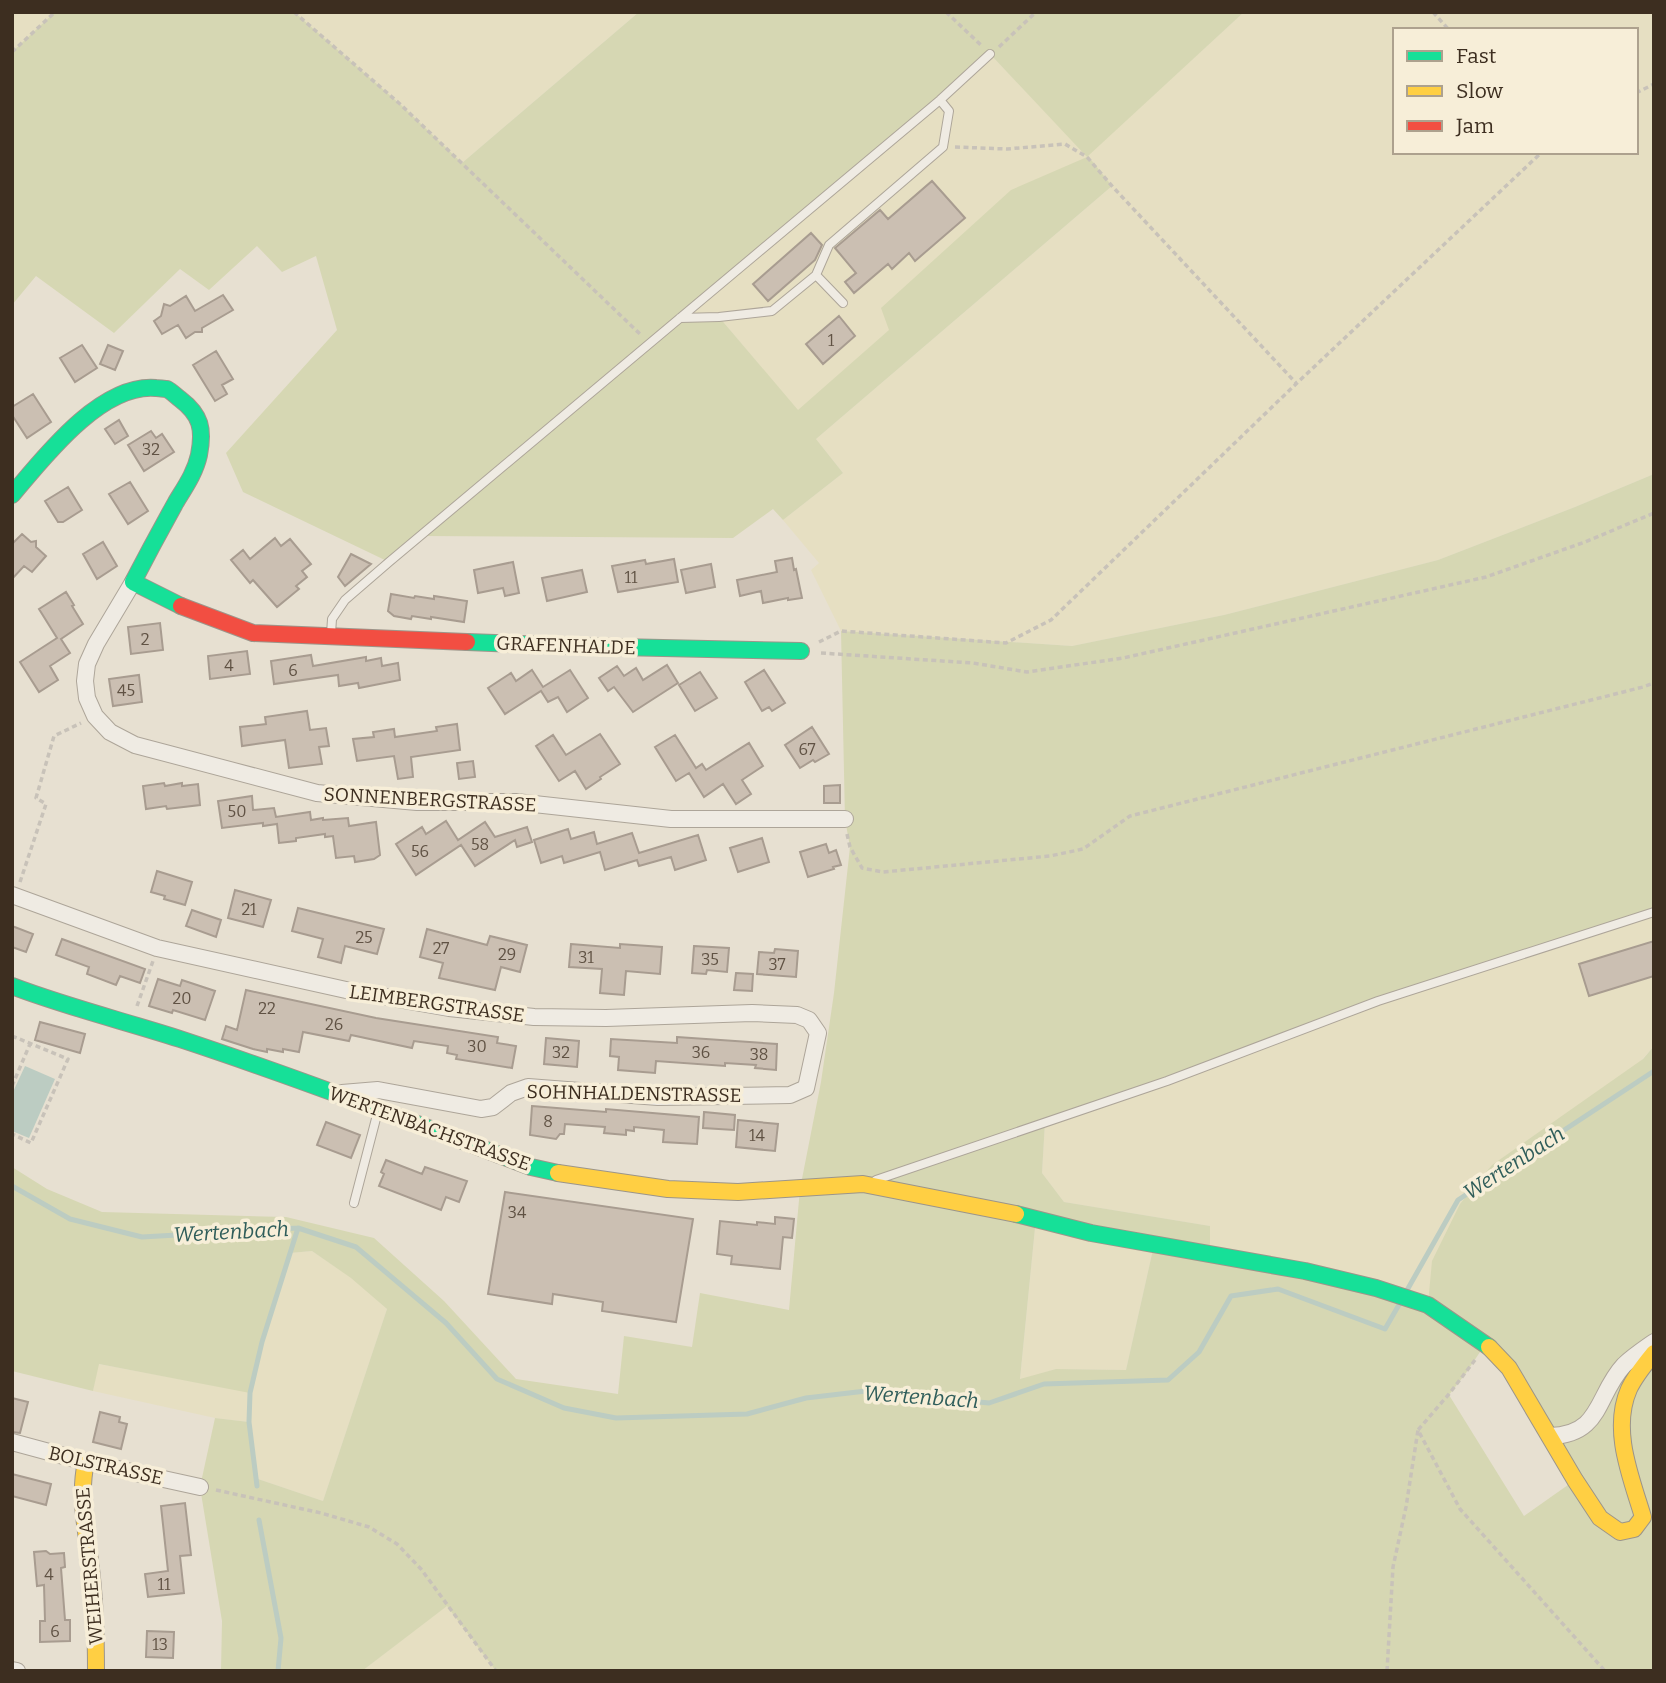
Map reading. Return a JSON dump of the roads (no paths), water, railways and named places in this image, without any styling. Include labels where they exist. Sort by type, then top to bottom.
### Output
[{"type":"street","points":[[12,495],[71,431],[103,403],[138,387],[172,390],[183,398],[201,427],[197,464],[133,582],[179,605],[253,633],[330,637]]},
{"type":"street","name":"SONNENBERGSTRASSE","points":[[133,582],[96,645],[87,664],[85,681],[95,716],[110,732],[135,745],[317,793],[417,802],[516,802],[671,819],[845,819]]},
{"type":"street","name":"GRAFENHALDE","points":[[330,637],[573,646],[801,650]]},
{"type":"street","name":"LEIMBERGSTRASSE","points":[[14,896],[157,948],[346,990],[449,1008],[534,1017],[606,1018],[752,1013],[797,1015],[809,1020],[817,1033],[808,1082]]},
{"type":"street","name":"WERTENBACHSTRASSE","points":[[12,986],[39,998],[178,1038],[531,1167],[598,1180],[668,1189],[738,1192],[863,1184],[972,1204],[1091,1233],[1305,1272],[1376,1288],[1428,1305],[1486,1343],[1508,1368],[1600,1518],[1620,1532],[1634,1529],[1643,1517],[1624,1456],[1622,1424],[1627,1394],[1638,1372],[1654,1353]]},
{"type":"street","name":"SOHNHALDENSTRASSE","points":[[336,1094],[378,1090],[481,1109],[493,1107],[511,1093],[528,1087],[658,1097],[790,1095],[806,1088],[808,1082]]},
{"type":"street","points":[[1550,1436],[1564,1435],[1580,1429],[1596,1414],[1608,1387],[1623,1366],[1654,1342]]},
{"type":"street","name":"BOLSTRASSE","points":[[12,1442],[86,1462],[200,1487]]},
{"type":"street","name":"WEIHERSTRASSE","points":[[86,1462],[82,1474],[82,1488],[96,1627],[96,1671]]},
{"type":"lane","points":[[330,637],[332,619],[345,600],[940,100],[990,54]]},
{"type":"lane","points":[[680,318],[772,311],[816,275],[829,245],[943,147],[949,111],[940,100]]},
{"type":"lane","points":[[816,275],[843,303]]},
{"type":"lane","points":[[863,1184],[1167,1081],[1378,1001],[1654,912]]},
{"type":"lane","points":[[354,1203],[379,1110]]},
{"type":"waterway","name":"Wertenbach","points":[[1406,1292],[1458,1200],[1654,1071]]},
{"type":"waterway","name":"Wertenbach","points":[[12,1186],[70,1219],[142,1237],[298,1228],[356,1247],[446,1323],[497,1379],[564,1408],[616,1418],[747,1414],[806,1398],[866,1391],[989,1403],[1044,1384],[1168,1380],[1199,1352],[1231,1296],[1278,1289],[1385,1329],[1400,1303]]},
{"type":"waterway","points":[[257,1486],[249,1422],[250,1393],[262,1342],[298,1228]]},
{"type":"waterway","points":[[259,1520],[281,1638],[278,1671]]}]
